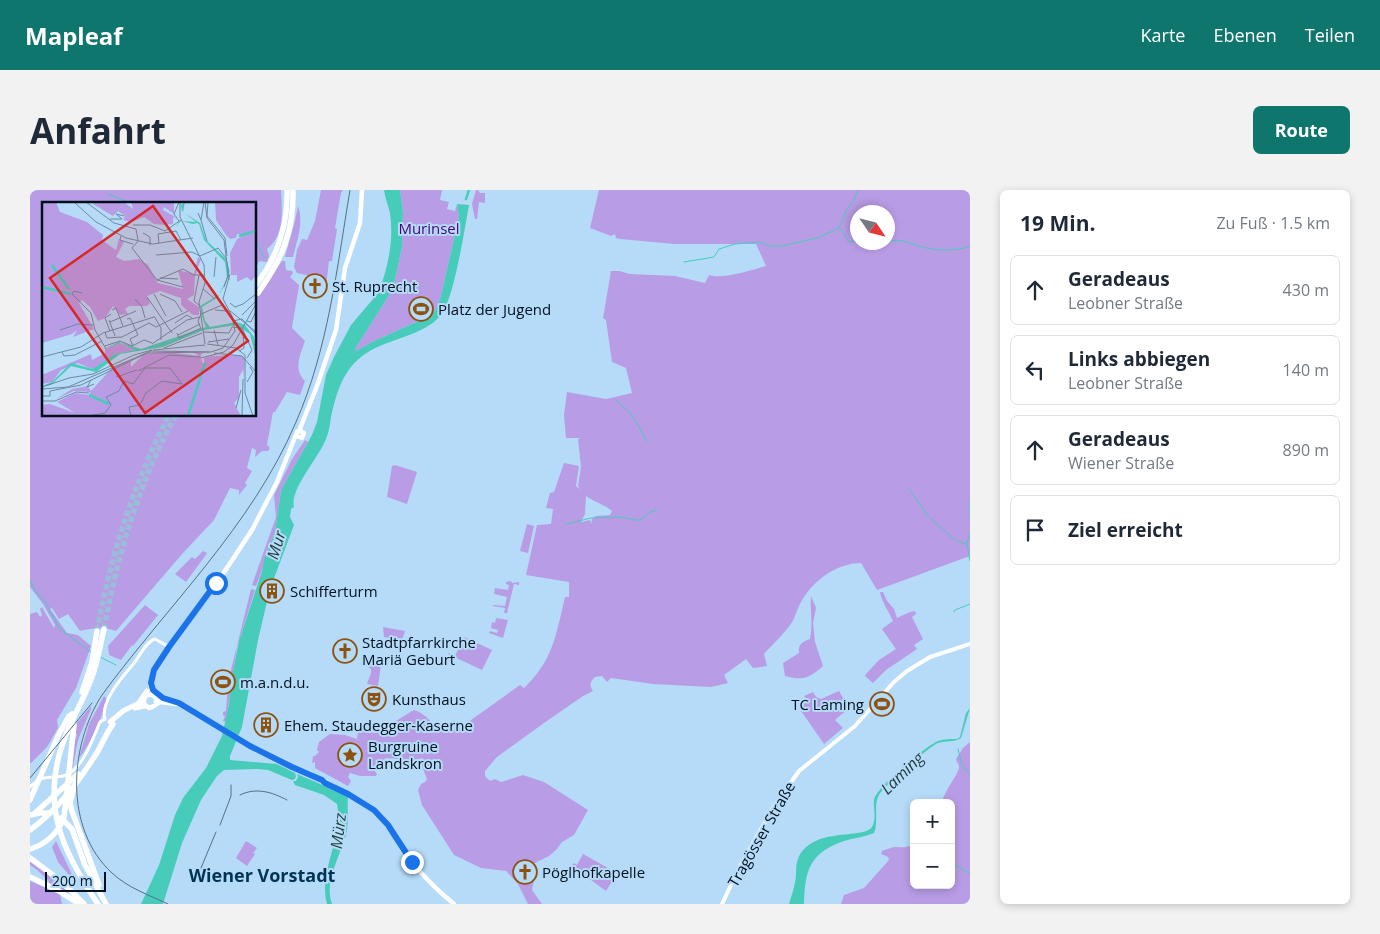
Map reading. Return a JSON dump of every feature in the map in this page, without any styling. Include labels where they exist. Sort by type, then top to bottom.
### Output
[{"type":"highway","points":[[256,284],[272,260],[281,239],[286,215],[287,190]]},
{"type":"highway","points":[[258,293],[275,268],[286,246],[292,216],[294,190]]},
{"type":"highway","points":[[96,652],[104,629]]},
{"type":"highway","points":[[30,849],[46,842],[58,831],[64,818],[74,716],[94,664],[97,631]]},
{"type":"highway","points":[[94,664],[64,740],[56,775],[55,809],[60,840],[75,869],[98,904]]},
{"type":"highway","points":[[30,826],[56,802],[109,722],[149,695]]},
{"type":"highway","points":[[30,830],[46,817],[76,782],[98,751],[109,722],[128,711],[140,706],[146,706]]},
{"type":"highway","points":[[32,797],[67,722],[74,716]]},
{"type":"highway","points":[[67,722],[58,748],[52,775],[52,809],[60,840],[72,870],[94,904]]},
{"type":"highway","points":[[30,816],[78,771]]},
{"type":"highway","points":[[76,782],[70,802],[106,903]]},
{"type":"highway","points":[[30,816],[40,813],[51,814],[68,824],[84,865],[106,903]]},
{"type":"highway","points":[[30,858],[61,881],[84,904]]},
{"type":"highway","points":[[30,877],[70,897],[79,904]]},
{"type":"main road","points":[[193,711],[166,702],[152,707],[146,706],[152,675],[169,647],[252,530],[300,434],[301,425],[336,330],[344,268],[360,223],[362,190]]},
{"type":"main road","name":"Tragösser Straße","points":[[722,904],[740,866],[769,816],[799,771],[855,726],[894,682],[907,671],[930,658],[970,644]]},
{"type":"main road","points":[[156,704],[149,695],[151,672],[164,651],[169,647]]},
{"type":"main road","points":[[152,675],[151,683],[153,690],[163,698]]},
{"type":"main road","points":[[149,695],[179,703],[242,742],[292,767],[344,788],[374,807],[388,820],[417,868],[435,888],[454,904]]},
{"type":"street","points":[[109,722],[104,712],[116,686],[148,644],[152,640],[156,640],[169,647]]},
{"type":"street","points":[[30,787],[43,777],[62,776],[78,771]]},
{"type":"green space","points":[[30,190],[281,190],[282,214],[280,230],[273,243],[267,249],[269,256],[267,262],[260,261],[256,265],[256,202],[42,202],[42,416],[256,416],[256,294],[259,296],[282,261],[285,261],[286,270],[293,273],[290,277],[299,285],[292,328],[305,341],[298,367],[305,381],[300,395],[287,392],[275,412],[273,412],[267,445],[270,448],[268,451],[262,451],[255,457],[256,450],[252,448],[247,468],[252,471],[245,483],[247,485],[239,495],[239,490],[230,488],[214,520],[116,631],[98,628],[80,631],[68,614],[59,619],[52,608],[50,609],[67,633],[78,635],[91,646],[76,688],[57,720],[58,728],[47,747],[30,764],[30,614],[37,612],[40,617],[42,615],[40,609],[42,607],[54,628],[55,625],[43,604],[30,587]]},
{"type":"green space","points":[[321,190],[343,190],[335,228],[337,229],[332,261],[329,261],[326,287],[316,295],[309,290],[311,276],[297,273],[294,267],[297,250],[302,239],[307,240],[315,221]]},
{"type":"green space","name":"Murinsel","points":[[400,190],[442,190],[440,200],[449,202],[447,209],[455,211],[457,204],[459,217],[441,296],[435,311],[425,318],[356,351],[355,349],[393,289],[402,247],[403,212]]},
{"type":"green space","points":[[476,190],[480,193],[485,193],[485,203],[479,202],[477,219],[475,219],[472,204]]},
{"type":"green space","points":[[599,190],[970,190],[970,556],[877,590],[861,563],[842,566],[834,570],[825,575],[811,588],[800,604],[792,623],[764,654],[767,666],[753,668],[746,659],[724,675],[728,683],[711,687],[653,684],[611,678],[607,682],[602,676],[595,677],[591,684],[593,691],[583,696],[497,757],[485,771],[485,776],[490,781],[495,779],[501,782],[523,775],[544,782],[588,810],[574,835],[562,842],[549,856],[521,870],[520,875],[528,881],[534,880],[532,890],[542,904],[528,904],[518,884],[506,871],[481,868],[454,855],[422,805],[418,790],[427,779],[421,763],[423,758],[414,760],[386,758],[372,767],[377,774],[376,776],[360,776],[350,773],[348,777],[351,781],[348,786],[315,768],[315,762],[312,763],[313,756],[319,752],[317,750],[319,742],[330,734],[345,735],[357,739],[358,731],[376,733],[414,710],[424,715],[437,728],[446,733],[464,725],[520,685],[524,688],[541,667],[552,646],[565,597],[569,597],[569,582],[526,575],[537,525],[551,524],[553,509],[546,508],[550,493],[554,492],[564,463],[579,466],[576,486],[580,489],[578,486],[581,467],[578,439],[581,438],[566,438],[564,415],[567,392],[606,399],[632,393],[626,368],[612,362],[606,320],[603,318],[611,271],[630,274],[675,276],[705,283],[709,275],[729,275],[766,266],[756,244],[674,244],[620,239],[616,238],[615,234],[611,236],[590,228]],"holes":[[[586,496],[612,511],[610,515],[596,516],[592,519],[591,524],[590,520],[581,522],[585,514]]]},
{"type":"green space","points":[[298,206],[300,225],[293,257],[285,257],[295,221]]},
{"type":"green space","points":[[305,440],[308,442],[281,490],[275,532],[256,586],[252,585],[276,517],[274,495],[292,459]]},
{"type":"green space","points":[[395,465],[417,472],[407,504],[387,497],[392,466]]},
{"type":"green space","points":[[527,524],[534,526],[528,553],[520,551]]},
{"type":"green space","points":[[203,551],[207,553],[186,582],[175,574],[192,557],[195,559]]},
{"type":"green space","points":[[511,581],[512,583],[519,582],[519,585],[514,584],[507,613],[504,613],[505,608],[493,605],[505,606],[507,597],[494,594],[495,588],[508,590],[509,585],[506,582]]},
{"type":"green space","points":[[251,589],[255,590],[237,647],[226,722],[223,721],[225,716],[223,712],[226,711],[228,682]]},
{"type":"green space","points":[[880,592],[883,592],[887,601],[894,609],[897,618],[915,611],[916,614],[912,617],[923,639],[914,645],[917,649],[886,670],[873,683],[865,676],[866,674],[879,660],[896,649],[882,629],[893,621]]},
{"type":"green space","points":[[811,596],[816,608],[813,623],[815,642],[823,666],[806,677],[785,676],[783,663],[799,653],[801,644],[810,639]]},
{"type":"green space","points":[[145,605],[158,615],[121,660],[109,655],[108,646]]},
{"type":"green space","points":[[496,618],[508,620],[503,638],[489,633],[490,631],[497,633],[498,630],[491,628],[492,622],[495,623]]},
{"type":"green space","points":[[383,627],[405,631],[402,640],[384,637]]},
{"type":"green space","points":[[464,637],[492,650],[482,670],[448,654],[455,656]]},
{"type":"green space","points":[[378,657],[381,664],[378,686],[367,684],[371,671],[368,667],[368,658]]},
{"type":"green space","points":[[839,691],[849,708],[835,720],[843,728],[824,744],[799,708],[808,701],[804,696],[813,692],[816,697],[821,699]]},
{"type":"green space","points":[[104,696],[107,699],[99,722],[92,738],[79,758],[89,724]]},
{"type":"green space","points":[[91,706],[78,740],[71,769],[73,747],[77,734],[74,733],[77,723]]},
{"type":"green space","points":[[970,742],[970,904],[841,904],[844,895],[864,888],[889,860],[888,857],[881,854],[882,851],[894,847],[910,846],[910,889],[955,889],[955,799],[943,799],[959,769],[956,759],[963,748]]},
{"type":"green space","points":[[56,841],[76,883],[58,862],[52,847]]},
{"type":"green space","points":[[246,841],[257,848],[247,866],[236,858]]},
{"type":"green space","points":[[583,854],[617,873],[606,891],[569,868],[574,863],[577,865]]},
{"type":"green space","points":[[30,861],[51,876],[70,894],[49,883],[30,865]]},
{"type":"green space","points":[[30,881],[60,894],[62,904],[30,904]]},
{"type":"water","name":"Mur","points":[[384,190],[400,190],[403,212],[402,247],[393,289],[355,349],[356,351],[425,318],[435,311],[441,296],[459,217],[457,204],[469,205],[455,279],[446,307],[433,323],[424,329],[370,351],[354,363],[344,377],[338,392],[329,431],[323,446],[300,482],[296,492],[294,507],[291,509],[290,517],[294,525],[270,589],[258,640],[242,727],[230,756],[230,760],[277,764],[295,773],[295,779],[292,780],[268,770],[224,770],[217,776],[201,800],[182,843],[163,904],[141,904],[159,865],[175,815],[183,798],[206,768],[222,736],[239,641],[264,560],[275,532],[281,490],[312,435],[317,422],[326,375],[334,357],[351,325],[379,292],[391,243],[390,213]]},
{"type":"water","points":[[970,708],[961,738],[956,740],[941,742],[933,746],[897,776],[879,795],[876,803],[874,833],[844,841],[823,851],[811,865],[808,873],[804,904],[789,904],[796,879],[797,862],[805,849],[814,842],[825,838],[867,831],[872,827],[875,817],[874,800],[883,786],[913,758],[932,744],[940,740],[957,739],[960,737],[966,713]]},
{"type":"water","name":"Mürz","points":[[297,774],[348,796],[346,835],[331,878],[330,896],[332,904],[327,904],[325,891],[328,866],[337,829],[337,804],[324,795],[295,785],[293,781],[296,781]]},
{"type":"waterway","points":[[466,199],[469,190]]},
{"type":"waterway","points":[[684,262],[714,257],[719,249],[735,244],[759,242],[770,246],[782,246],[817,238],[839,228],[858,190]]},
{"type":"waterway","points":[[108,194],[128,202]]},
{"type":"waterway","points":[[840,228],[850,242]]},
{"type":"waterway","points":[[895,240],[938,250],[951,250],[970,246]]},
{"type":"waterway","points":[[260,248],[263,256],[266,258]]},
{"type":"waterway","points":[[616,400],[632,415],[647,441]]},
{"type":"waterway","points":[[911,492],[928,516]]},
{"type":"waterway","points":[[970,499],[970,521]]},
{"type":"waterway","points":[[567,524],[591,518],[620,517],[640,520],[650,512],[657,510]]},
{"type":"waterway","points":[[930,518],[955,540]]},
{"type":"waterway","points":[[969,536],[967,544],[970,561]]},
{"type":"waterway","points":[[957,541],[966,544]]},
{"type":"waterway","points":[[30,581],[36,592],[46,603],[59,628],[92,653]]},
{"type":"waterway","points":[[954,612],[970,604]]},
{"type":"waterway","points":[[100,657],[116,665]]},
{"type":"waterway","points":[[217,686],[230,692]]},
{"type":"waterway","points":[[958,749],[962,765],[970,775]]},
{"type":"waterway","points":[[959,867],[970,874]]},
{"type":"tunnel","points":[[97,631],[116,547],[134,494],[168,416]]},
{"type":"tunnel","points":[[104,629],[116,573],[131,519],[151,466],[175,416]]},
{"type":"railway","points":[[168,904],[132,887],[118,878],[96,855],[86,834],[79,811],[77,787],[78,762],[83,738],[91,715],[102,695],[233,530],[278,460],[307,394],[324,337],[336,278],[350,190]]},
{"type":"railway","points":[[30,778],[92,703]]},
{"type":"railway","points":[[220,825],[231,796],[231,785]]},
{"type":"railway","points":[[240,795],[258,791],[276,795],[287,800]]},
{"type":"railway","points":[[196,880],[216,832]]},
{"type":"place","name":"St. Ruprecht","points":[[315,286]]},
{"type":"place","name":"Platz der Jugend","points":[[421,309]]},
{"type":"place","name":"Schifferturm","points":[[272,591]]},
{"type":"place","name":"Stadtpfarrkirche Mariä Geburt","points":[[345,651]]},
{"type":"place","name":"m.a.n.d.u.","points":[[223,682]]},
{"type":"place","name":"Kunsthaus","points":[[374,699]]},
{"type":"place","name":"TC Laming","points":[[882,704]]},
{"type":"place","name":"Ehem. Staudegger-Kaserne","points":[[266,725]]},
{"type":"place","name":"Burgruine Landskron","points":[[350,755]]},
{"type":"place","name":"Pöglhofkapelle","points":[[525,872]]},
{"type":"district","name":"Wiener Vorstadt","points":[[262,875]]},
{"type":"route","points":[[216,583],[154,670],[151,683],[153,690],[163,698],[179,703],[209,720],[242,742],[292,767],[309,773],[369,806],[388,825],[412,862]]},
{"type":"water label","name":"Laming","points":[[902,773]]}]
